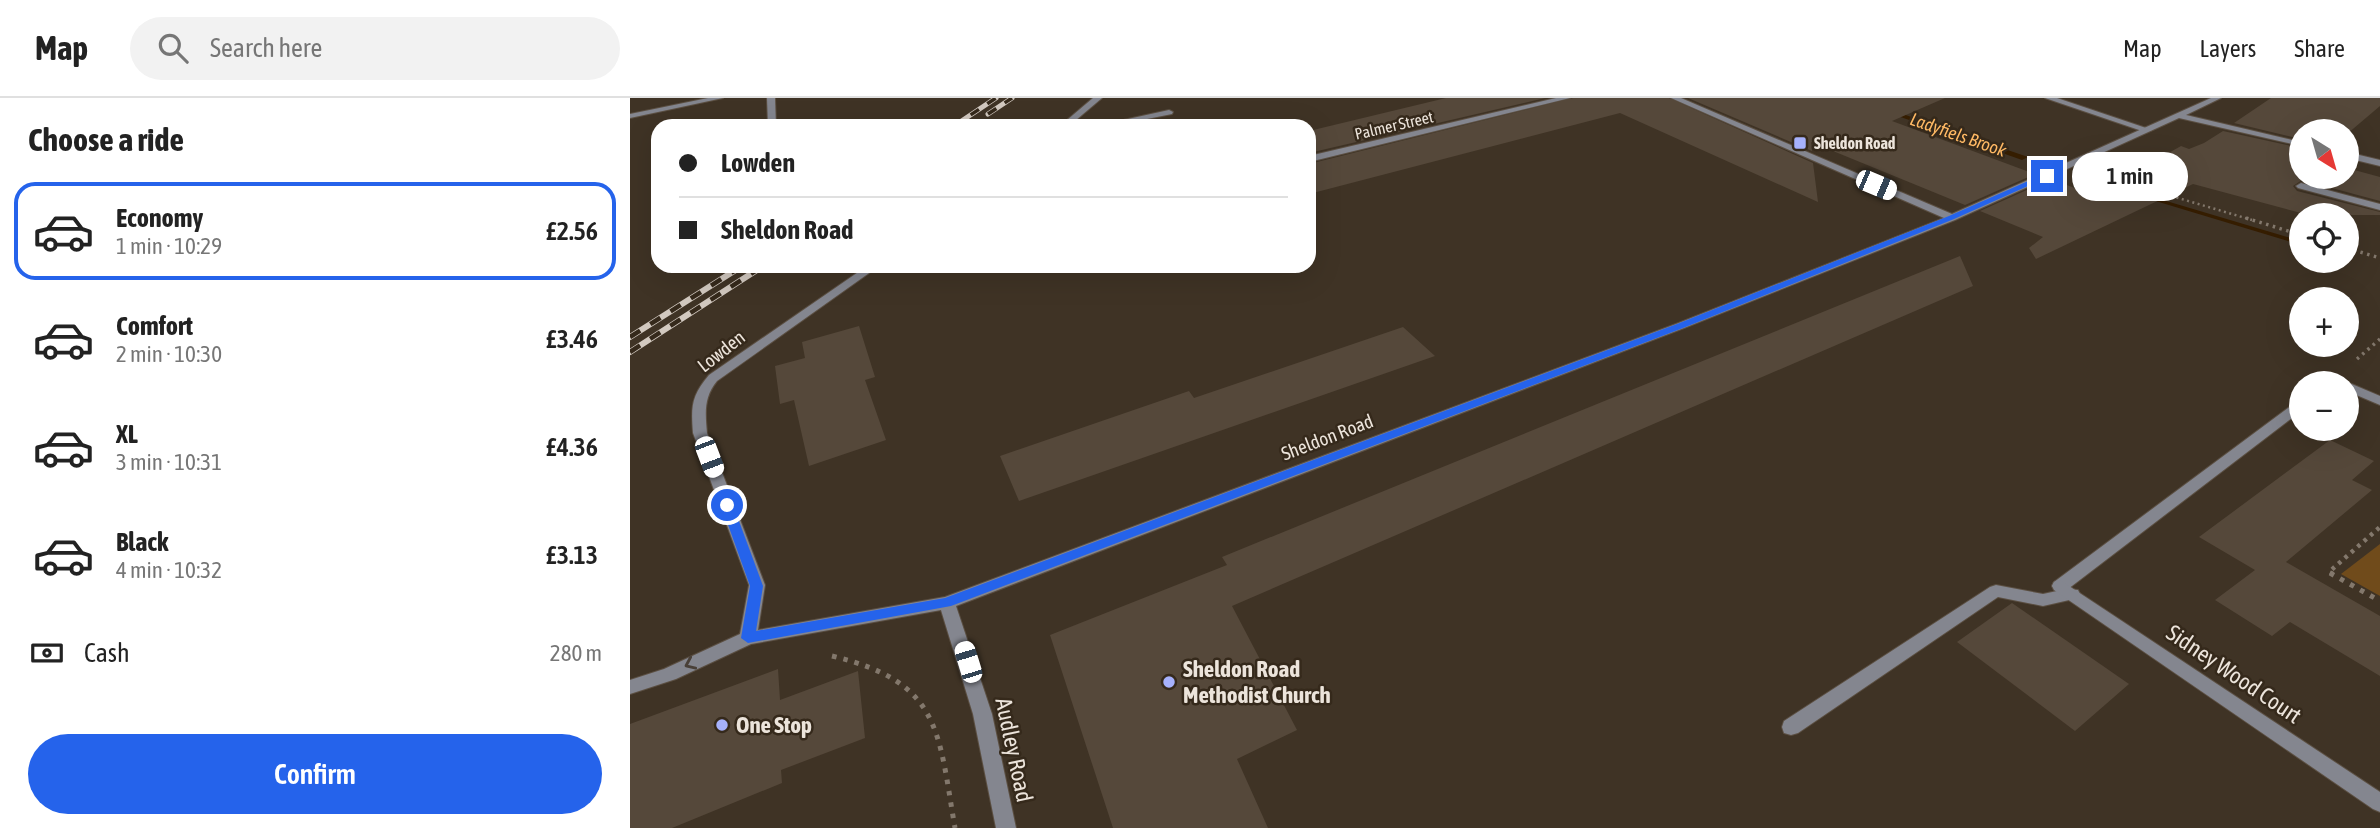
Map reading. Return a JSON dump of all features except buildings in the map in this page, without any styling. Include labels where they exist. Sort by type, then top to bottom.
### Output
[{"type":"street","points":[[630,116],[719,98]]},
{"type":"street","points":[[771,98],[772,119]]},
{"type":"street","points":[[1072,119],[1098,98]]},
{"type":"street","name":"Palmer Street","points":[[1316,157],[1566,98]]},
{"type":"street","points":[[1675,98],[1952,218]]},
{"type":"street","points":[[2049,98],[2148,130]]},
{"type":"street","name":"Sheldon Road","points":[[630,687],[670,674],[748,638],[947,603],[1667,331],[1952,218],[2217,98]]},
{"type":"street","points":[[1134,119],[1169,112]]},
{"type":"street","points":[[2178,115],[2289,141]]},
{"type":"street","points":[[2359,158],[2380,163]]},
{"type":"street","points":[[2312,189],[2380,207]]},
{"type":"street","name":"Lowden","points":[[748,638],[757,586],[700,433],[697,416],[701,396],[723,369],[864,273]]},
{"type":"street","points":[[2359,391],[2380,401]]},
{"type":"street","points":[[1791,727],[1996,591],[2043,600],[2066,590],[2289,414]]},
{"type":"street","name":"Sidney Wood Court","points":[[2066,590],[2380,803]]},
{"type":"street","name":"Audley Road","points":[[947,603],[974,682],[997,774],[1006,828]]},
{"type":"path","points":[[2071,166],[2289,231]]},
{"type":"path","points":[[2359,252],[2380,258]]},
{"type":"path","points":[[2380,527],[2329,572],[2380,601]]},
{"type":"path","points":[[821,657],[867,663],[893,675],[918,697],[938,737],[955,828]]},
{"type":"shaded area","points":[[2380,544],[2380,596],[2341,574]]},
{"type":"water","name":"Ladyfiels Brook","points":[[1847,98],[1856,98],[2028,157],[2022,160]]},
{"type":"water","points":[[2089,178],[2289,237],[2289,241],[2086,180]]},
{"type":"railway","points":[[964,119],[996,98]]},
{"type":"railway","points":[[988,114],[1012,98]]},
{"type":"railway","points":[[630,337],[731,273]]},
{"type":"railway","points":[[630,352],[752,273]]},
{"type":"place","name":"Sheldon Road","points":[[1800,143]]},
{"type":"place","name":"Sheldon Road Methodist Church","points":[[1169,682]]},
{"type":"place","name":"One Stop","points":[[722,725]]},
{"type":"route","points":[[727,505],[757,586],[748,638],[947,603],[1680,326],[1952,218],[2047,176]]}]
